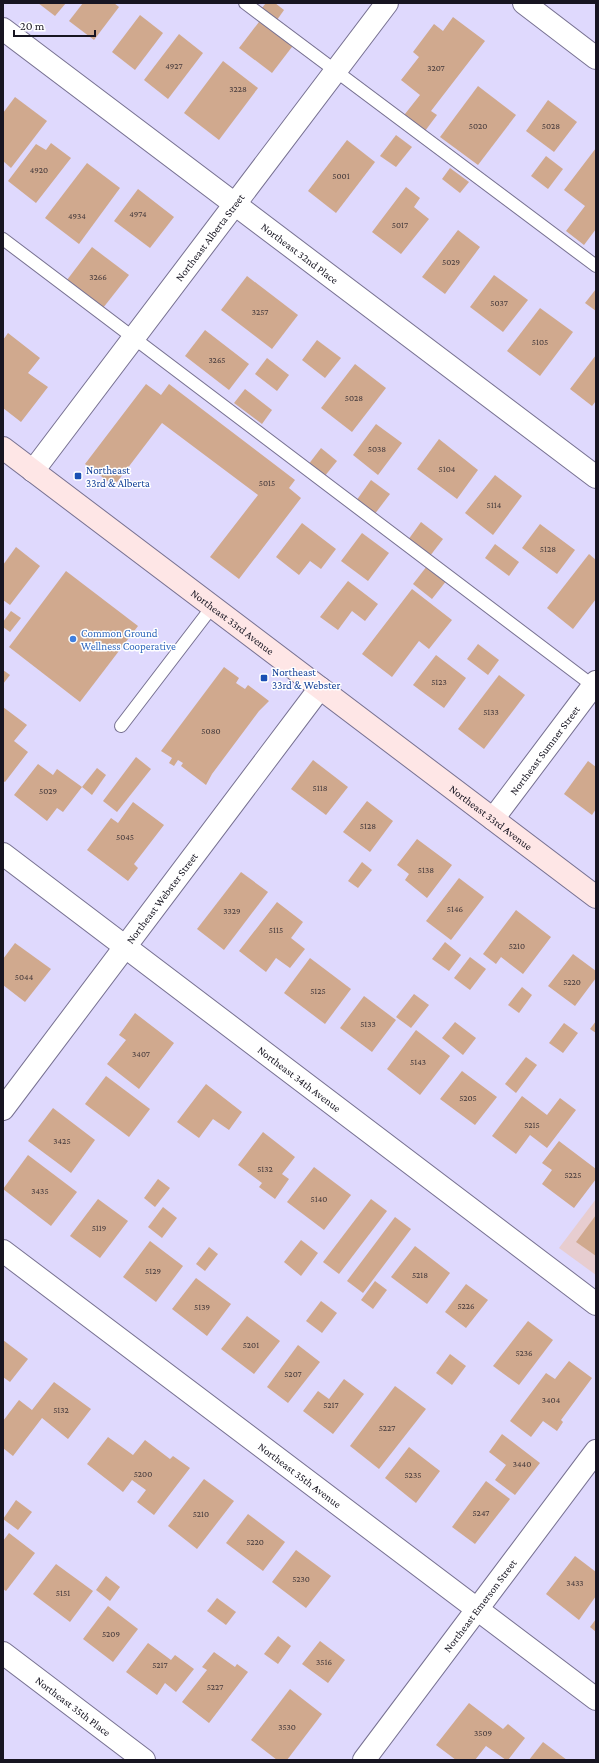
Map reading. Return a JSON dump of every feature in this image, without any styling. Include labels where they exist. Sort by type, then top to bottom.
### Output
[{"type":"main road","name":"Northeast 33rd Avenue","points":[[3,448],[596,897]]},
{"type":"street","name":"Northeast Alberta Street","points":[[33,470],[387,3]]},
{"type":"street","points":[[524,3],[596,58]]},
{"type":"street","name":"Northeast 32nd Place","points":[[3,29],[596,477]]},
{"type":"street","name":"Northeast Sumner Street","points":[[492,819],[595,685]]},
{"type":"street","name":"Northeast Webster Street","points":[[3,1109],[320,688]]},
{"type":"street","name":"Northeast 34th Avenue","points":[[3,854],[596,1304]]},
{"type":"street","name":"Northeast 35th Avenue","points":[[3,1251],[479,1609],[596,1699]]},
{"type":"street","name":"Northeast Emerson Street","points":[[364,1760],[479,1609],[596,1451]]},
{"type":"street","name":"Northeast 35th Place","points":[[3,1653],[144,1760]]},
{"type":"lane","points":[[245,3],[596,266]]},
{"type":"lane","points":[[3,240],[595,685]]},
{"type":"lane","points":[[122,726],[212,607]]},
{"type":"shaded area","points":[[596,1199],[596,1275],[559,1248]]},
{"type":"building","points":[[38,3],[66,3],[55,16]]},
{"type":"building","points":[[83,3],[114,3],[119,7],[94,40],[69,21]]},
{"type":"building","points":[[266,3],[275,3],[284,10],[277,20],[261,9]]},
{"type":"building","points":[[140,15],[163,33],[135,70],[112,52]]},
{"type":"building","points":[[453,17],[485,41],[431,111],[437,115],[422,135],[401,119],[420,95],[401,80],[419,57],[413,52],[434,24],[443,31]]},
{"type":"building","points":[[262,18],[295,43],[272,73],[239,48]]},
{"type":"building","points":[[179,34],[203,53],[168,99],[144,80]]},
{"type":"building","points":[[223,61],[258,88],[219,140],[184,113]]},
{"type":"building","points":[[478,86],[516,115],[478,165],[440,137]]},
{"type":"building","points":[[15,97],[47,121],[11,168],[3,161],[3,113]]},
{"type":"building","points":[[548,100],[577,122],[554,152],[526,131]]},
{"type":"building","points":[[396,135],[412,147],[396,167],[380,156]]},
{"type":"building","points":[[347,140],[375,162],[336,213],[308,191]]},
{"type":"building","points":[[51,143],[71,158],[36,203],[8,181],[36,144],[46,150]]},
{"type":"building","points":[[596,148],[596,229],[584,245],[566,231],[585,206],[564,190]]},
{"type":"building","points":[[546,156],[563,169],[548,189],[531,176]]},
{"type":"building","points":[[87,163],[120,188],[79,244],[45,218]]},
{"type":"building","points":[[450,168],[469,182],[460,193],[442,179]]},
{"type":"building","points":[[406,187],[420,198],[414,207],[429,219],[401,254],[372,232]]},
{"type":"building","points":[[138,189],[174,217],[150,248],[114,221]]},
{"type":"building","points":[[458,230],[480,247],[445,294],[422,277]]},
{"type":"building","points":[[92,247],[129,275],[103,308],[67,280]]},
{"type":"building","points":[[494,275],[528,300],[503,332],[470,307]]},
{"type":"building","points":[[247,276],[298,315],[272,349],[221,310]]},
{"type":"building","points":[[596,289],[596,311],[585,303]]},
{"type":"building","points":[[540,308],[573,332],[540,376],[507,351]]},
{"type":"building","points":[[205,330],[249,364],[229,390],[185,356]]},
{"type":"building","points":[[8,333],[40,358],[28,373],[48,387],[21,422],[3,408],[3,340]]},
{"type":"building","points":[[317,340],[341,358],[325,378],[302,360]]},
{"type":"building","points":[[596,355],[596,401],[592,406],[570,389]]},
{"type":"building","points":[[267,358],[289,375],[277,391],[255,374]]},
{"type":"building","points":[[355,364],[386,388],[352,432],[321,408]]},
{"type":"building","points":[[146,384],[161,395],[169,384],[295,480],[289,488],[301,498],[239,579],[210,557],[258,495],[162,423],[114,486],[85,464]]},
{"type":"building","points":[[245,389],[272,410],[262,424],[234,403]]},
{"type":"building","points":[[376,424],[402,443],[378,475],[353,455]]},
{"type":"building","points":[[439,439],[478,470],[457,499],[417,469]]},
{"type":"building","points":[[321,448],[337,461],[324,477],[308,465]]},
{"type":"building","points":[[495,475],[522,496],[493,535],[465,513]]},
{"type":"building","points":[[371,480],[390,494],[374,515],[356,501]]},
{"type":"building","points":[[421,522],[443,539],[430,556],[408,540]]},
{"type":"building","points":[[302,523],[336,549],[321,569],[310,561],[299,575],[276,557]]},
{"type":"building","points":[[540,524],[575,550],[557,574],[522,548]]},
{"type":"building","points":[[362,533],[389,553],[368,581],[341,561]]},
{"type":"building","points":[[495,544],[519,562],[509,576],[485,558]]},
{"type":"building","points":[[16,547],[40,566],[10,605],[3,600],[3,565]]},
{"type":"building","points":[[589,554],[596,560],[596,599],[573,629],[547,608]]},
{"type":"building","points":[[427,566],[447,580],[432,599],[413,584]]},
{"type":"building","points":[[66,571],[138,626],[80,702],[9,647]]},
{"type":"building","points":[[348,581],[378,604],[365,621],[352,611],[338,630],[320,617]]},
{"type":"building","points":[[412,589],[452,620],[429,649],[419,641],[392,677],[362,654]]},
{"type":"building","points":[[11,611],[21,618],[10,632],[3,627],[3,622]]},
{"type":"building","points":[[478,644],[499,660],[488,675],[467,659]]},
{"type":"building","points":[[436,655],[466,678],[444,708],[413,685]]},
{"type":"building","points":[[224,667],[239,678],[236,683],[245,689],[248,685],[269,701],[259,711],[212,774],[206,785],[181,766],[183,763],[178,760],[174,766],[169,763],[172,758],[161,751]]},
{"type":"building","points":[[3,670],[10,675],[3,684]]},
{"type":"building","points":[[499,675],[525,695],[484,749],[458,729]]},
{"type":"building","points":[[3,707],[27,725],[14,741],[28,752],[5,782],[3,781]]},
{"type":"building","points":[[136,757],[151,769],[117,812],[103,801]]},
{"type":"building","points":[[313,760],[348,787],[326,815],[291,789]]},
{"type":"building","points":[[588,761],[596,767],[596,809],[592,815],[564,794]]},
{"type":"building","points":[[38,764],[53,775],[57,769],[82,787],[63,812],[57,808],[47,821],[14,795]]},
{"type":"building","points":[[97,768],[106,775],[92,795],[82,787]]},
{"type":"building","points":[[367,801],[393,821],[370,852],[343,832]]},
{"type":"building","points":[[133,802],[164,825],[134,864],[138,868],[128,881],[87,850],[111,818],[118,823]]},
{"type":"building","points":[[417,839],[452,865],[427,898],[405,880],[409,874],[397,865]]},
{"type":"building","points":[[362,862],[372,870],[358,888],[348,881]]},
{"type":"building","points":[[241,872],[268,892],[224,950],[197,929]]},
{"type":"building","points":[[459,878],[484,897],[451,940],[426,921]]},
{"type":"building","points":[[277,902],[303,922],[291,938],[305,949],[290,968],[276,958],[266,972],[239,951]]},
{"type":"building","points":[[516,910],[551,937],[523,974],[501,957],[496,964],[483,954]]},
{"type":"building","points":[[445,942],[461,955],[449,971],[432,959]]},
{"type":"building","points":[[15,943],[51,969],[25,1002],[3,985],[3,959]]},
{"type":"building","points":[[573,954],[596,971],[596,978],[575,1006],[548,986]]},
{"type":"building","points":[[470,957],[486,969],[470,990],[454,978]]},
{"type":"building","points":[[310,958],[351,989],[325,1024],[284,993]]},
{"type":"building","points":[[522,987],[532,995],[519,1013],[508,1005]]},
{"type":"building","points":[[414,994],[429,1005],[411,1028],[396,1017]]},
{"type":"building","points":[[364,996],[396,1020],[372,1052],[340,1028]]},
{"type":"building","points":[[135,1013],[174,1043],[139,1089],[107,1064],[126,1040],[119,1035]]},
{"type":"building","points":[[596,1021],[596,1033],[590,1029]]},
{"type":"building","points":[[455,1022],[476,1038],[463,1055],[442,1038]]},
{"type":"building","points":[[564,1023],[578,1033],[563,1053],[549,1043]]},
{"type":"building","points":[[416,1030],[450,1056],[420,1095],[387,1069]]},
{"type":"building","points":[[526,1057],[537,1065],[516,1093],[505,1084]]},
{"type":"building","points":[[462,1071],[497,1097],[475,1125],[440,1099]]},
{"type":"building","points":[[106,1076],[150,1109],[129,1137],[85,1104]]},
{"type":"building","points":[[206,1084],[242,1112],[229,1130],[213,1119],[199,1138],[177,1122]]},
{"type":"building","points":[[522,1096],[547,1115],[560,1098],[576,1110],[547,1148],[530,1135],[516,1154],[492,1136]]},
{"type":"building","points":[[53,1108],[95,1140],[71,1173],[28,1141]]},
{"type":"building","points":[[263,1132],[295,1157],[282,1174],[289,1179],[275,1199],[259,1187],[262,1183],[238,1165]]},
{"type":"building","points":[[559,1141],[596,1169],[596,1179],[574,1208],[542,1184],[552,1170],[542,1163]]},
{"type":"building","points":[[28,1155],[77,1192],[51,1226],[3,1189]]},
{"type":"building","points":[[314,1167],[351,1195],[324,1230],[287,1202]]},
{"type":"building","points":[[158,1179],[170,1188],[155,1207],[144,1198]]},
{"type":"building","points":[[98,1199],[128,1221],[100,1258],[70,1236]]},
{"type":"building","points":[[371,1199],[387,1211],[339,1274],[323,1262]]},
{"type":"building","points":[[163,1207],[177,1218],[162,1238],[148,1227]]},
{"type":"building","points":[[596,1215],[596,1256],[576,1242]]},
{"type":"building","points":[[395,1217],[411,1229],[363,1293],[347,1281]]},
{"type":"building","points":[[301,1240],[318,1253],[301,1276],[284,1262]]},
{"type":"building","points":[[150,1241],[183,1266],[156,1302],[123,1277]]},
{"type":"building","points":[[415,1246],[450,1273],[427,1304],[391,1277]]},
{"type":"building","points":[[209,1247],[218,1254],[205,1271],[196,1264]]},
{"type":"building","points":[[196,1278],[231,1304],[207,1336],[172,1309]]},
{"type":"building","points":[[375,1281],[387,1290],[373,1309],[361,1300]]},
{"type":"building","points":[[466,1284],[488,1300],[466,1328],[445,1312]]},
{"type":"building","points":[[321,1301],[337,1313],[322,1333],[306,1321]]},
{"type":"building","points":[[247,1316],[280,1341],[254,1374],[221,1349]]},
{"type":"building","points":[[528,1321],[553,1340],[519,1385],[493,1366]]},
{"type":"building","points":[[3,1340],[28,1359],[10,1382],[3,1377]]},
{"type":"building","points":[[298,1345],[320,1362],[288,1403],[267,1387]]},
{"type":"building","points":[[450,1354],[466,1366],[452,1385],[436,1373]]},
{"type":"building","points":[[569,1361],[592,1378],[561,1420],[563,1422],[557,1431],[543,1421],[531,1437],[510,1421],[546,1373],[555,1379]]},
{"type":"building","points":[[344,1379],[364,1394],[333,1434],[303,1411],[318,1391],[329,1399]]},
{"type":"building","points":[[54,1382],[91,1409],[68,1439],[42,1418],[13,1456],[3,1448],[3,1421],[19,1400],[32,1410]]},
{"type":"building","points":[[395,1386],[426,1409],[379,1469],[350,1446]]},
{"type":"building","points":[[502,1434],[540,1463],[515,1495],[495,1480],[506,1465],[489,1452]]},
{"type":"building","points":[[108,1437],[133,1455],[145,1440],[170,1459],[173,1456],[190,1468],[154,1515],[137,1502],[146,1490],[132,1480],[123,1492],[87,1464]]},
{"type":"building","points":[[409,1447],[440,1471],[416,1503],[385,1478]]},
{"type":"building","points":[[204,1479],[234,1501],[197,1549],[168,1526]]},
{"type":"building","points":[[486,1481],[510,1499],[475,1544],[452,1527]]},
{"type":"building","points":[[16,1500],[32,1512],[18,1530],[3,1519]]},
{"type":"building","points":[[248,1514],[285,1542],[263,1571],[226,1543]]},
{"type":"building","points":[[9,1533],[35,1553],[6,1591],[3,1589],[3,1541]]},
{"type":"building","points":[[296,1550],[331,1576],[306,1608],[272,1582]]},
{"type":"building","points":[[575,1556],[596,1572],[596,1596],[579,1620],[546,1594]]},
{"type":"building","points":[[56,1564],[93,1591],[70,1622],[33,1594]]},
{"type":"building","points":[[106,1576],[120,1587],[110,1601],[96,1590]]},
{"type":"building","points":[[217,1598],[236,1612],[226,1625],[207,1611]]},
{"type":"building","points":[[108,1606],[138,1629],[113,1662],[83,1639]]},
{"type":"building","points":[[596,1619],[596,1632],[590,1627]]},
{"type":"building","points":[[278,1636],[291,1646],[278,1664],[264,1654]]},
{"type":"building","points":[[320,1641],[345,1660],[328,1683],[302,1664]]},
{"type":"building","points":[[148,1643],[171,1660],[175,1655],[194,1669],[176,1692],[165,1683],[157,1695],[126,1672]]},
{"type":"building","points":[[214,1652],[235,1667],[237,1664],[248,1672],[209,1723],[182,1702],[207,1670],[202,1667]]},
{"type":"building","points":[[290,1689],[322,1714],[287,1760],[277,1760],[251,1740]]},
{"type":"building","points":[[469,1703],[503,1729],[508,1724],[525,1738],[508,1760],[486,1746],[475,1760],[456,1760],[436,1745]]},
{"type":"building","points":[[543,1742],[567,1760],[529,1760]]},
{"type":"place","name":"Northeast 33rd & Alberta","points":[[78,476]]},
{"type":"place","name":"Common Ground Wellness Cooperative","points":[[73,639]]},
{"type":"place","name":"Northeast 33rd & Webster","points":[[264,678]]}]
